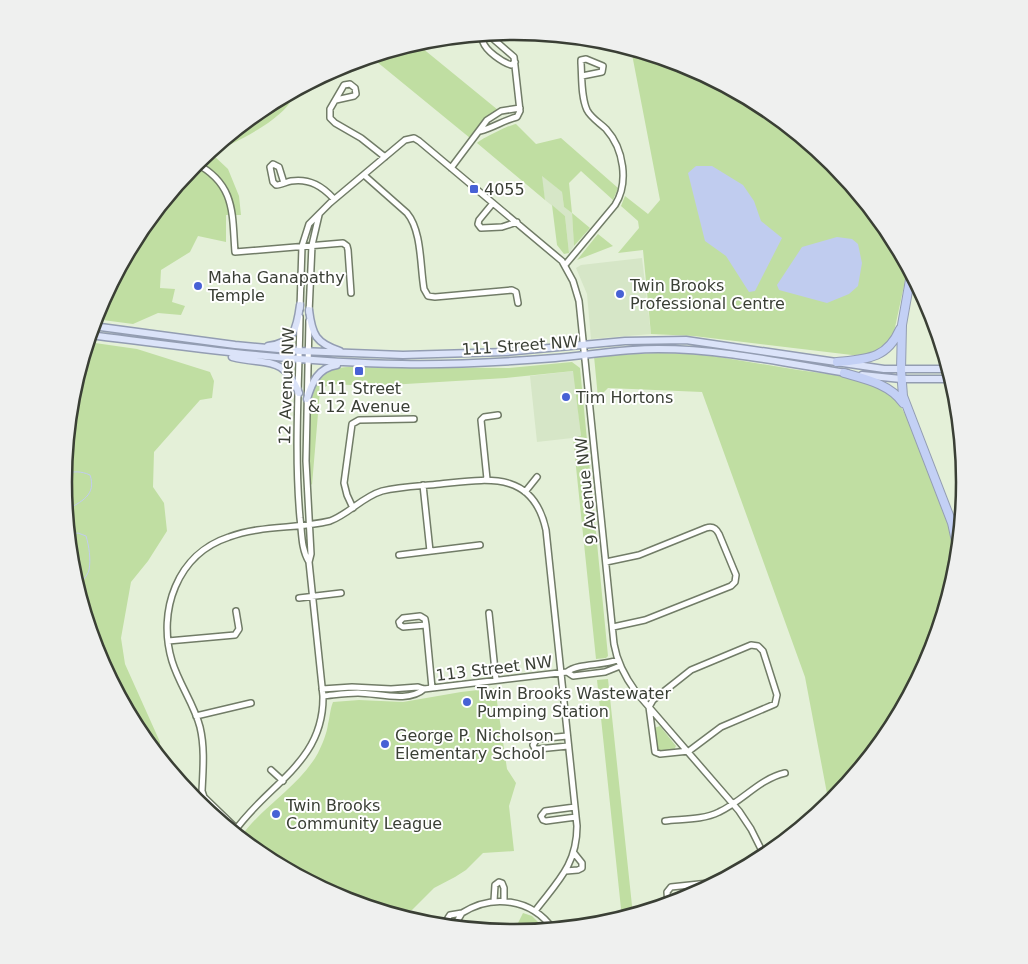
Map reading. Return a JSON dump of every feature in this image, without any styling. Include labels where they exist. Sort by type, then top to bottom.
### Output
[{"type":"highway","points":[[909,285],[902,325],[901,379],[903,396],[953,528]]},
{"type":"highway","points":[[837,362],[870,358],[880,354],[894,342],[902,325]]},
{"type":"highway","points":[[844,372],[883,386],[901,400],[908,410]]},
{"type":"main road","points":[[258,347],[276,345],[290,337],[296,328],[300,305]]},
{"type":"main road","points":[[310,310],[311,328],[319,341],[328,347],[348,354]]},
{"type":"main road","name":"111 Street NW","points":[[100,327],[300,352],[348,354],[454,355],[625,341],[686,340],[901,370],[941,370]]},
{"type":"main road","name":"111 Street NW","points":[[97,336],[217,352],[349,363],[470,363],[656,349],[703,351],[901,379],[944,379]]},
{"type":"main road","points":[[217,352],[235,358],[267,362],[281,367],[294,381],[299,394]]},
{"type":"main road","points":[[307,399],[311,384],[319,373],[332,366],[349,363]]},
{"type":"street","points":[[483,41],[485,46],[505,63],[511,65],[515,62]]},
{"type":"street","points":[[480,131],[490,129],[504,120],[517,117],[520,113],[514,58],[512,54],[495,41]]},
{"type":"street","points":[[565,265],[615,206],[622,185],[623,172],[618,149],[609,133],[592,117],[586,108],[580,61],[586,59],[603,66],[604,70],[602,72],[582,76]]},
{"type":"street","points":[[336,100],[330,111],[331,119],[362,138],[384,157]]},
{"type":"street","points":[[451,168],[487,120],[505,110],[520,108]]},
{"type":"street","name":"12 Avenue NW","points":[[238,827],[258,804],[298,766],[314,740],[321,719],[323,696],[308,562],[304,554],[297,465],[300,305],[309,224],[334,199],[405,140],[415,139],[517,222],[565,265]]},
{"type":"street","points":[[202,168],[217,180],[229,197],[232,207],[235,252],[341,242],[345,244],[348,250],[351,293]]},
{"type":"street","points":[[364,175],[407,213],[412,220],[417,234],[426,294],[435,297],[513,290],[517,293],[518,303]]},
{"type":"street","points":[[284,183],[301,181],[316,184],[334,199]]},
{"type":"street","points":[[493,202],[479,220],[478,224],[481,228],[502,227],[517,222]]},
{"type":"street","name":"12 Avenue NW","points":[[308,562],[311,554],[306,461],[310,310],[307,245],[319,215]]},
{"type":"street","name":"9 Avenue NW","points":[[565,265],[578,296],[617,660],[631,685],[734,804],[762,848]]},
{"type":"street","points":[[487,479],[482,420],[484,417],[498,415]]},
{"type":"street","points":[[353,508],[344,482],[350,429],[353,422],[359,420],[414,419]]},
{"type":"street","points":[[526,492],[538,477]]},
{"type":"street","points":[[207,800],[203,794],[203,745],[196,716],[175,668],[168,642],[167,621],[170,598],[181,575],[197,556],[216,542],[236,534],[334,520],[368,497],[382,491],[487,479],[505,482],[526,492],[532,499],[540,512],[546,530],[576,818],[577,833],[574,853],[566,871],[535,911]]},
{"type":"street","points":[[423,486],[430,551]]},
{"type":"street","points":[[606,562],[639,555],[706,528],[714,528],[719,534],[736,573],[735,582],[731,586],[645,620],[613,627]]},
{"type":"street","points":[[399,554],[480,545]]},
{"type":"street","points":[[299,598],[341,593]]},
{"type":"street","points":[[168,642],[235,635],[239,629],[236,611]]},
{"type":"street","points":[[488,613],[496,680]]},
{"type":"street","points":[[426,625],[403,627],[399,622],[403,618],[420,616],[425,619],[426,625],[432,688]]},
{"type":"street","points":[[752,645],[758,646],[763,651],[777,695],[776,702],[770,707],[721,727],[689,752],[660,754],[655,752],[649,707],[653,700],[691,670],[752,645]]},
{"type":"street","name":"113 Street NW","points":[[322,689],[352,687],[391,689],[418,687],[424,689],[567,672],[572,668],[604,664],[617,660]]},
{"type":"street","name":"113 Street NW","points":[[567,672],[573,676],[605,672],[620,666]]},
{"type":"street","name":"113 Street NW","points":[[323,696],[358,693],[399,696],[419,693],[424,689]]},
{"type":"street","points":[[196,716],[251,704]]},
{"type":"street","points":[[567,736],[537,740],[533,744],[535,749],[568,746]]},
{"type":"street","points":[[271,770],[283,781]]},
{"type":"street","points":[[665,821],[708,816],[734,804],[762,782],[776,775],[786,773]]},
{"type":"street","points":[[575,807],[545,811],[541,816],[546,821],[576,818]]},
{"type":"street","points":[[566,871],[582,868],[582,863],[574,853]]},
{"type":"street","points":[[494,901],[495,886],[499,882],[502,883],[504,888],[504,901]]},
{"type":"street","points":[[667,896],[668,889],[676,886],[696,884]]},
{"type":"street","points":[[462,913],[475,906],[494,901],[504,901],[520,904],[535,911],[547,923]]},
{"type":"shaded area","points":[[541,175],[562,192],[564,207],[572,213],[574,246],[569,253],[565,216],[545,200]]},
{"type":"shaded area","points":[[642,258],[651,334],[591,339],[587,294],[576,268],[581,265]]},
{"type":"shaded area","points":[[574,371],[581,437],[537,442],[530,376]]},
{"type":"green space","points":[[423,49],[498,110],[482,122],[470,138],[377,62]]},
{"type":"green space","points":[[632,56],[683,74],[735,99],[783,131],[827,169],[882,236],[906,278],[894,332],[882,347],[871,353],[859,355],[694,336],[651,334],[643,250],[618,253],[639,228],[638,221],[621,206],[625,196],[648,214],[660,200]]},
{"type":"green space","points":[[292,100],[283,111],[272,120],[228,146],[268,114]]},
{"type":"green space","points":[[516,124],[536,144],[561,138],[618,188],[613,200],[581,171],[569,183],[572,213],[564,207],[562,192],[542,176],[545,200],[477,143],[495,132]]},
{"type":"green space","points":[[215,157],[228,169],[239,196],[241,215],[226,215],[226,242],[198,236],[190,252],[161,270],[160,288],[175,289],[172,302],[185,306],[181,315],[158,313],[133,324],[103,320],[131,261],[146,236],[201,169]]},
{"type":"green space","points":[[552,205],[565,216],[569,253],[564,254],[557,245]]},
{"type":"green space","points":[[572,213],[590,228],[574,246]]},
{"type":"green space","points":[[598,234],[613,246],[577,260]]},
{"type":"green space","points":[[94,343],[137,349],[210,372],[214,381],[212,398],[200,400],[154,452],[153,487],[164,503],[167,531],[148,561],[131,582],[121,638],[125,664],[160,742],[160,747],[131,703],[106,651],[95,624],[80,568],[73,511],[73,453],[80,396]]},
{"type":"green space","points":[[657,353],[701,354],[843,376],[892,394],[906,416],[948,525],[952,540],[948,568],[933,624],[897,703],[865,751],[827,795],[805,677],[702,392],[608,388],[598,398],[594,356]]},
{"type":"green space","points":[[572,362],[580,368],[608,656],[596,659],[573,438],[581,436],[573,371],[506,378],[372,386],[330,384],[320,390],[312,485],[308,480],[308,440],[312,393],[316,381],[325,371],[348,367],[509,368]]},
{"type":"green space","points":[[608,679],[632,908],[621,911],[597,680]]},
{"type":"green space","points":[[495,688],[507,769],[516,783],[509,806],[514,851],[483,853],[466,870],[434,888],[412,910],[406,910],[372,901],[319,878],[268,850],[244,833],[310,765],[318,753],[327,731],[333,702],[359,700],[403,702]]},
{"type":"green space","points":[[660,726],[676,746],[674,750],[655,750],[654,728]]},
{"type":"green space","points":[[523,913],[532,916],[539,923],[518,924]]},
{"type":"water","points":[[696,166],[712,166],[743,185],[754,201],[761,221],[782,238],[755,291],[749,292],[726,256],[705,241],[688,173]]},
{"type":"water","points":[[837,237],[852,239],[858,244],[862,263],[858,286],[849,294],[827,303],[779,290],[777,285],[802,247]]},
{"type":"waterway","points":[[72,472],[90,475],[92,482],[86,497],[73,506]]},
{"type":"waterway","points":[[75,534],[86,536],[88,544],[89,570],[83,581]]},
{"type":"place","name":"4055","points":[[474,189]]},
{"type":"place","name":"Maha Ganapathy Temple","points":[[198,286]]},
{"type":"place","name":"Twin Brooks Professional Centre","points":[[620,294]]},
{"type":"place","name":"111 Street & 12 Avenue","points":[[359,371]]},
{"type":"place","name":"Tim Hortons","points":[[566,397]]},
{"type":"place","name":"Twin Brooks Wastewater Pumping Station","points":[[467,702]]},
{"type":"place","name":"George P. Nicholson Elementary School","points":[[385,744]]},
{"type":"place","name":"Twin Brooks Community League","points":[[276,814]]}]
